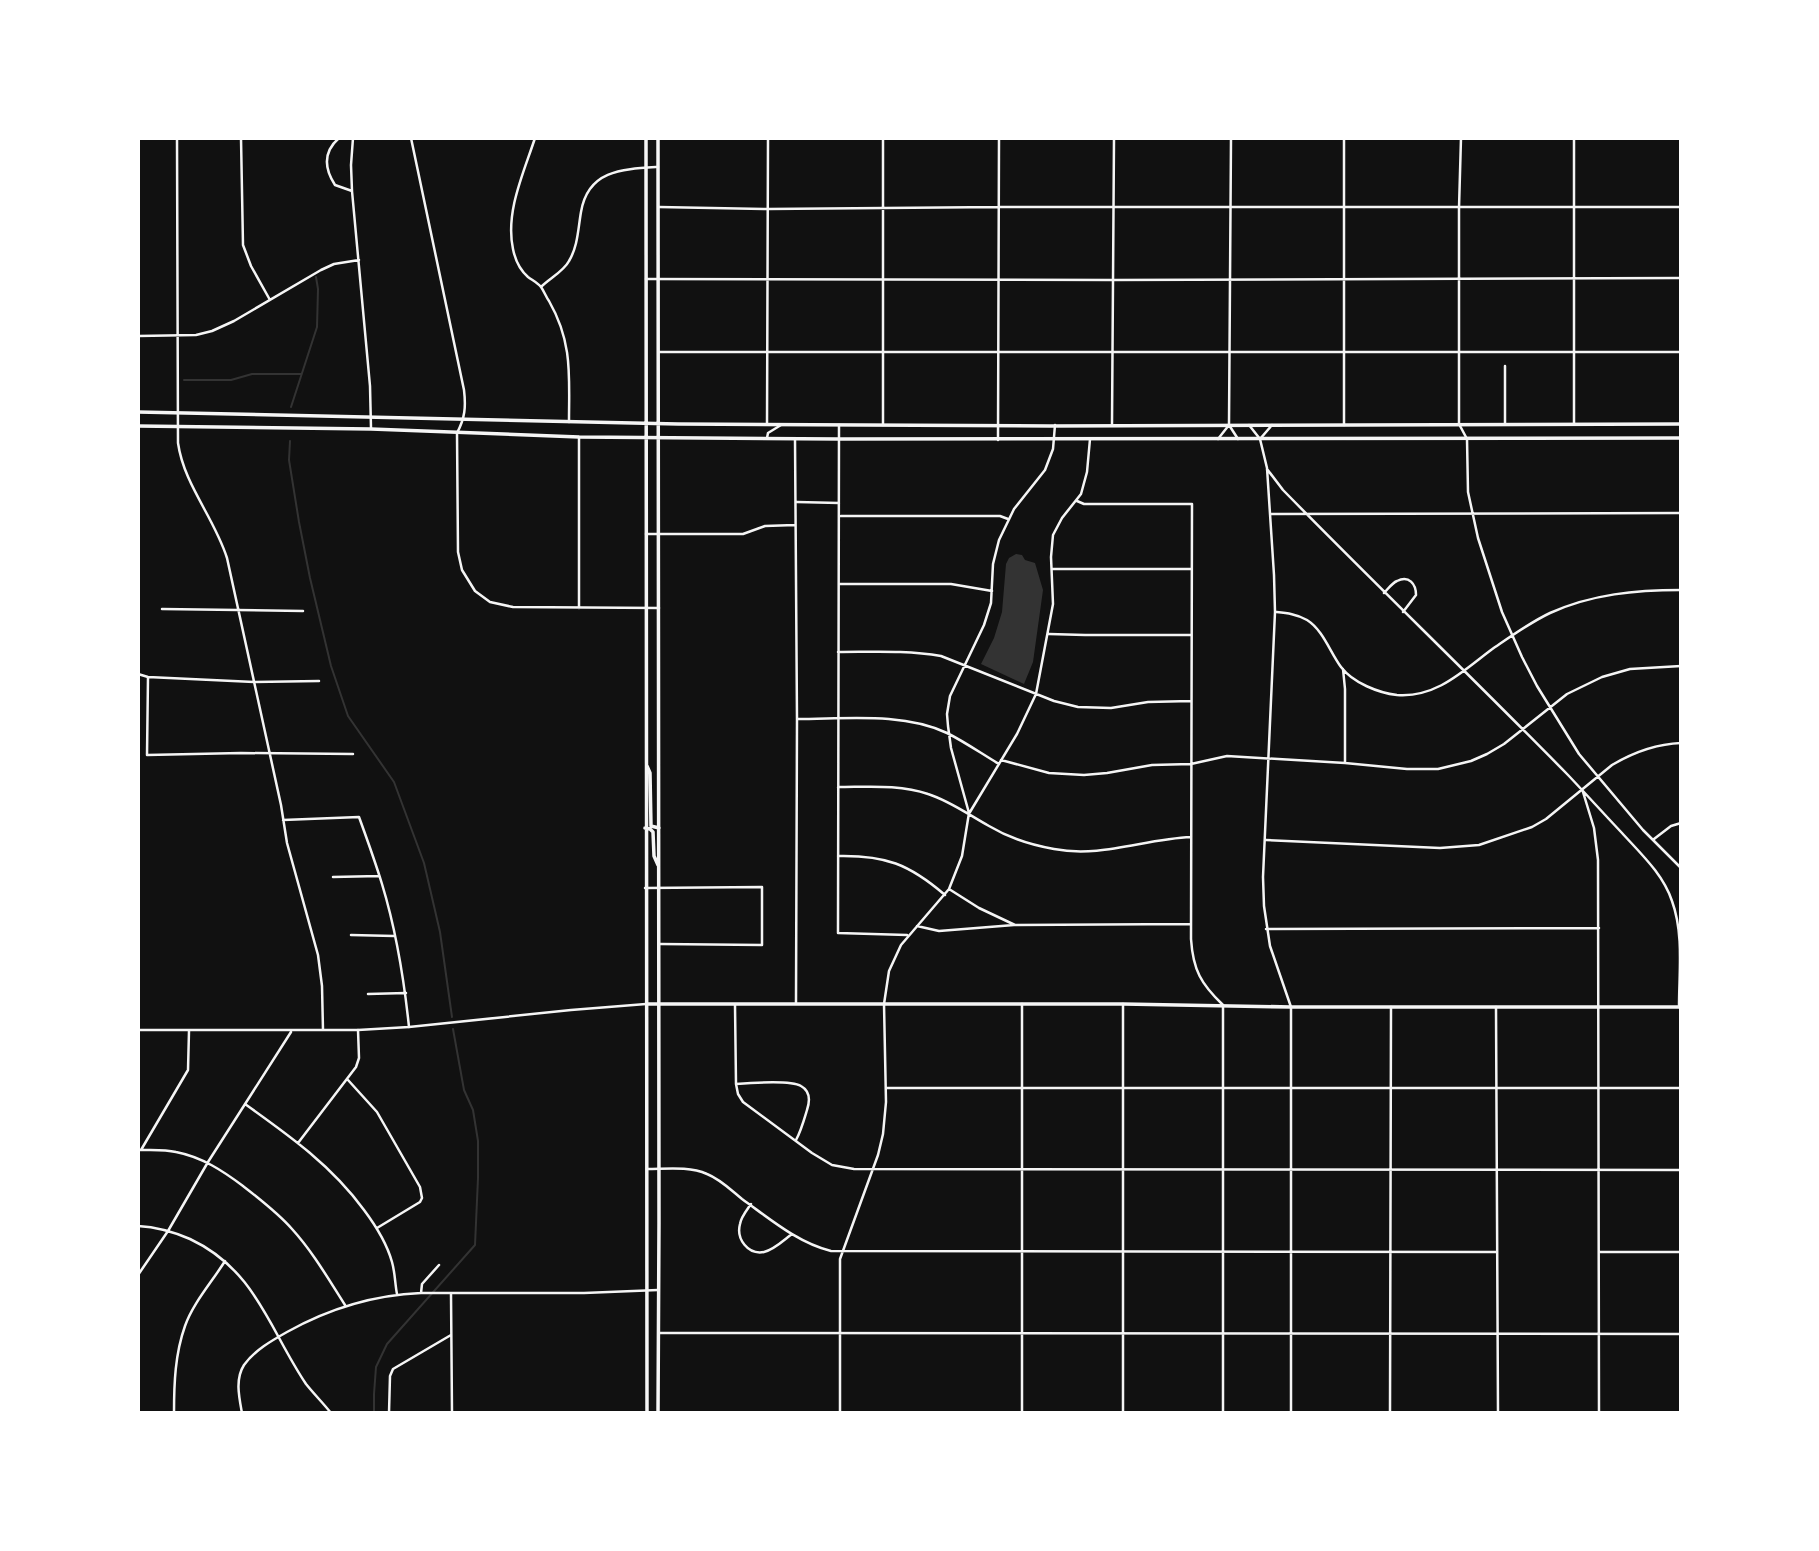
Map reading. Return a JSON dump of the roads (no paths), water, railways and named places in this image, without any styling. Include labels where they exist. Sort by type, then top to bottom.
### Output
[{"type":"main road","points":[[646,138],[647,1413]]},
{"type":"main road","points":[[658,138],[658,1413]]},
{"type":"main road","points":[[138,412],[659,424],[1681,424]]},
{"type":"main road","points":[[138,426],[371,429],[579,437],[795,439],[1681,438]]},
{"type":"main road","points":[[646,764],[650,773],[651,826],[659,828]]},
{"type":"main road","points":[[645,828],[653,832],[654,856],[659,866]]},
{"type":"main road","points":[[646,1004],[1680,1007]]},
{"type":"street","points":[[177,138],[178,443],[183,466],[222,543],[239,610],[287,844],[318,955],[323,1030]]},
{"type":"street","points":[[241,138],[243,245],[270,300]]},
{"type":"street","points":[[339,138],[327,153],[327,168],[335,185],[352,191]]},
{"type":"street","points":[[353,138],[352,191],[371,429]]},
{"type":"street","points":[[411,138],[464,390],[464,420],[457,433],[458,552],[462,570],[471,586],[483,598],[499,605],[659,608]]},
{"type":"street","points":[[535,138],[517,192],[511,222],[512,247],[523,271],[541,287],[559,318],[568,350],[569,422]]},
{"type":"street","points":[[767,424],[768,138]]},
{"type":"street","points":[[883,138],[883,425]]},
{"type":"street","points":[[998,440],[999,138]]},
{"type":"street","points":[[1112,425],[1114,138]]},
{"type":"street","points":[[1231,138],[1229,425],[1238,439]]},
{"type":"street","points":[[1344,138],[1344,425]]},
{"type":"street","points":[[1461,138],[1459,425],[1467,439],[1471,513],[1492,585],[1532,676],[1579,754],[1653,840],[1681,868]]},
{"type":"street","points":[[1574,138],[1574,425]]},
{"type":"street","points":[[541,287],[569,262],[578,236],[586,192],[592,185],[617,171],[658,167]]},
{"type":"street","points":[[658,207],[1681,207]]},
{"type":"street","points":[[138,336],[195,335],[212,331],[334,264],[359,260]]},
{"type":"street","points":[[646,279],[1113,281],[1681,278]]},
{"type":"street","points":[[659,352],[1681,352]]},
{"type":"street","points":[[1505,366],[1505,425]]},
{"type":"street","points":[[767,438],[768,433],[783,424]]},
{"type":"street","points":[[839,425],[838,933],[908,935]]},
{"type":"street","points":[[969,813],[949,734],[947,714],[950,696],[984,625],[991,603],[996,551],[1008,519],[1045,470],[1053,449],[1055,425]]},
{"type":"street","points":[[1217,439],[1229,425]]},
{"type":"street","points":[[1249,425],[1260,439],[1267,468],[1273,541],[1275,612],[1263,877],[1266,929],[1290,1007],[1291,1413]]},
{"type":"street","points":[[1260,439],[1272,425]]},
{"type":"street","points":[[579,437],[579,608]]},
{"type":"street","points":[[795,439],[796,1003]]},
{"type":"street","points":[[840,1413],[840,1259],[883,1135],[886,1102],[884,1004],[892,961],[908,935],[949,889],[962,856],[969,813],[1025,720],[1036,694],[1049,634],[1054,593],[1051,546],[1053,535],[1062,518],[1077,501],[1084,485],[1090,439]]},
{"type":"street","points":[[1267,468],[1283,490],[1523,729],[1651,865],[1669,894],[1676,917],[1679,936],[1680,1007]]},
{"type":"street","points":[[1077,501],[1084,504],[1192,504],[1192,954],[1197,974],[1206,989],[1223,1005],[1223,1413]]},
{"type":"street","points":[[795,502],[839,502]]},
{"type":"street","points":[[1271,514],[1681,513]]},
{"type":"street","points":[[839,516],[1000,516],[1008,519]]},
{"type":"street","points":[[646,534],[743,534],[765,526],[795,525]]},
{"type":"street","points":[[1052,569],[1191,569]]},
{"type":"street","points":[[1384,593],[1396,581],[1404,579],[1413,583],[1416,595],[1403,611]]},
{"type":"street","points":[[839,584],[951,584],[992,592]]},
{"type":"street","points":[[1275,612],[1298,616],[1312,624],[1343,669],[1364,684],[1378,691],[1399,695],[1421,694],[1454,678],[1512,635],[1551,613],[1592,598],[1629,591],[1681,590]]},
{"type":"street","points":[[162,609],[303,611]]},
{"type":"street","points":[[1049,634],[1191,635]]},
{"type":"street","points":[[838,652],[922,653],[941,656],[1054,701],[1088,708],[1111,708],[1160,701],[1191,701]]},
{"type":"street","points":[[797,719],[911,722],[949,734],[1000,762],[1049,773],[1107,773],[1152,765],[1191,764],[1227,756],[1424,770],[1453,766],[1487,754],[1577,689],[1615,673],[1646,667],[1681,666]]},
{"type":"street","points":[[1343,669],[1345,763]]},
{"type":"street","points":[[138,674],[148,677],[254,682],[319,681]]},
{"type":"street","points":[[148,677],[147,755],[353,754]]},
{"type":"street","points":[[1266,840],[1440,848],[1479,845],[1532,827],[1546,819],[1612,765],[1637,751],[1681,743]]},
{"type":"street","points":[[838,787],[909,789],[928,793],[1022,841],[1069,852],[1103,851],[1164,838],[1191,837]]},
{"type":"street","points":[[1581,789],[1597,844],[1599,1413]]},
{"type":"street","points":[[283,820],[359,817],[395,936],[406,993],[409,1027]]},
{"type":"street","points":[[1653,840],[1671,826],[1681,823]]},
{"type":"street","points":[[838,856],[868,857],[899,864],[923,877],[945,895]]},
{"type":"street","points":[[333,877],[379,876]]},
{"type":"street","points":[[645,888],[762,887],[762,945],[658,944]]},
{"type":"street","points":[[949,889],[979,908],[1015,925]]},
{"type":"street","points":[[917,926],[939,931],[1015,925],[1191,924]]},
{"type":"street","points":[[1266,929],[1599,928]]},
{"type":"street","points":[[351,936],[395,936]]},
{"type":"street","points":[[368,994],[406,993]]},
{"type":"street","points":[[735,1003],[736,1084],[743,1102],[832,1165],[854,1169],[1681,1170]]},
{"type":"street","points":[[138,1030],[358,1030],[646,1004]]},
{"type":"street","points":[[1022,1413],[1023,1004]]},
{"type":"street","points":[[1123,1004],[1123,1413]]},
{"type":"street","points":[[1390,1413],[1391,1007]]},
{"type":"street","points":[[1496,1007],[1498,1413]]},
{"type":"street","points":[[298,1143],[347,1079],[359,1058],[358,1030]]},
{"type":"street","points":[[189,1031],[188,1070],[139,1150],[175,1151],[208,1162],[269,1206],[293,1230],[345,1305]]},
{"type":"street","points":[[138,1275],[169,1231],[208,1162],[292,1031]]},
{"type":"street","points":[[347,1079],[377,1112],[422,1193],[420,1202],[377,1228]]},
{"type":"street","points":[[736,1084],[776,1083],[803,1086],[808,1092],[809,1101],[795,1141]]},
{"type":"street","points":[[886,1088],[1681,1088]]},
{"type":"street","points":[[244,1104],[328,1167],[349,1189],[377,1228],[392,1261],[397,1294]]},
{"type":"street","points":[[647,1169],[692,1170],[707,1174],[792,1234],[815,1247],[831,1251],[1497,1252]]},
{"type":"street","points":[[751,1205],[740,1223],[739,1232],[741,1241],[749,1249],[765,1252],[792,1234]]},
{"type":"street","points":[[138,1226],[169,1231],[205,1246],[225,1261],[258,1299],[307,1385],[331,1413]]},
{"type":"street","points":[[1599,1252],[1681,1252]]},
{"type":"street","points":[[174,1413],[176,1357],[185,1324],[225,1261]]},
{"type":"street","points":[[424,1293],[422,1284],[439,1265]]},
{"type":"street","points":[[242,1413],[239,1379],[243,1366],[258,1350],[313,1318],[345,1305],[397,1294],[659,1290]]},
{"type":"street","points":[[451,1293],[452,1413]]},
{"type":"street","points":[[658,1333],[1681,1334]]},
{"type":"street","points":[[388,1413],[390,1376],[393,1369],[451,1335]]},
{"type":"waterway","points":[[291,407],[317,327],[316,277]]},
{"type":"waterway","points":[[184,380],[231,380],[252,374],[301,374]]},
{"type":"waterway","points":[[290,441],[289,460],[299,522],[331,666],[348,716],[394,782],[424,863],[440,932],[452,1017]]},
{"type":"waterway","points":[[374,1413],[376,1367],[387,1344],[475,1245],[478,1141],[473,1110],[464,1090],[453,1029]]}]
